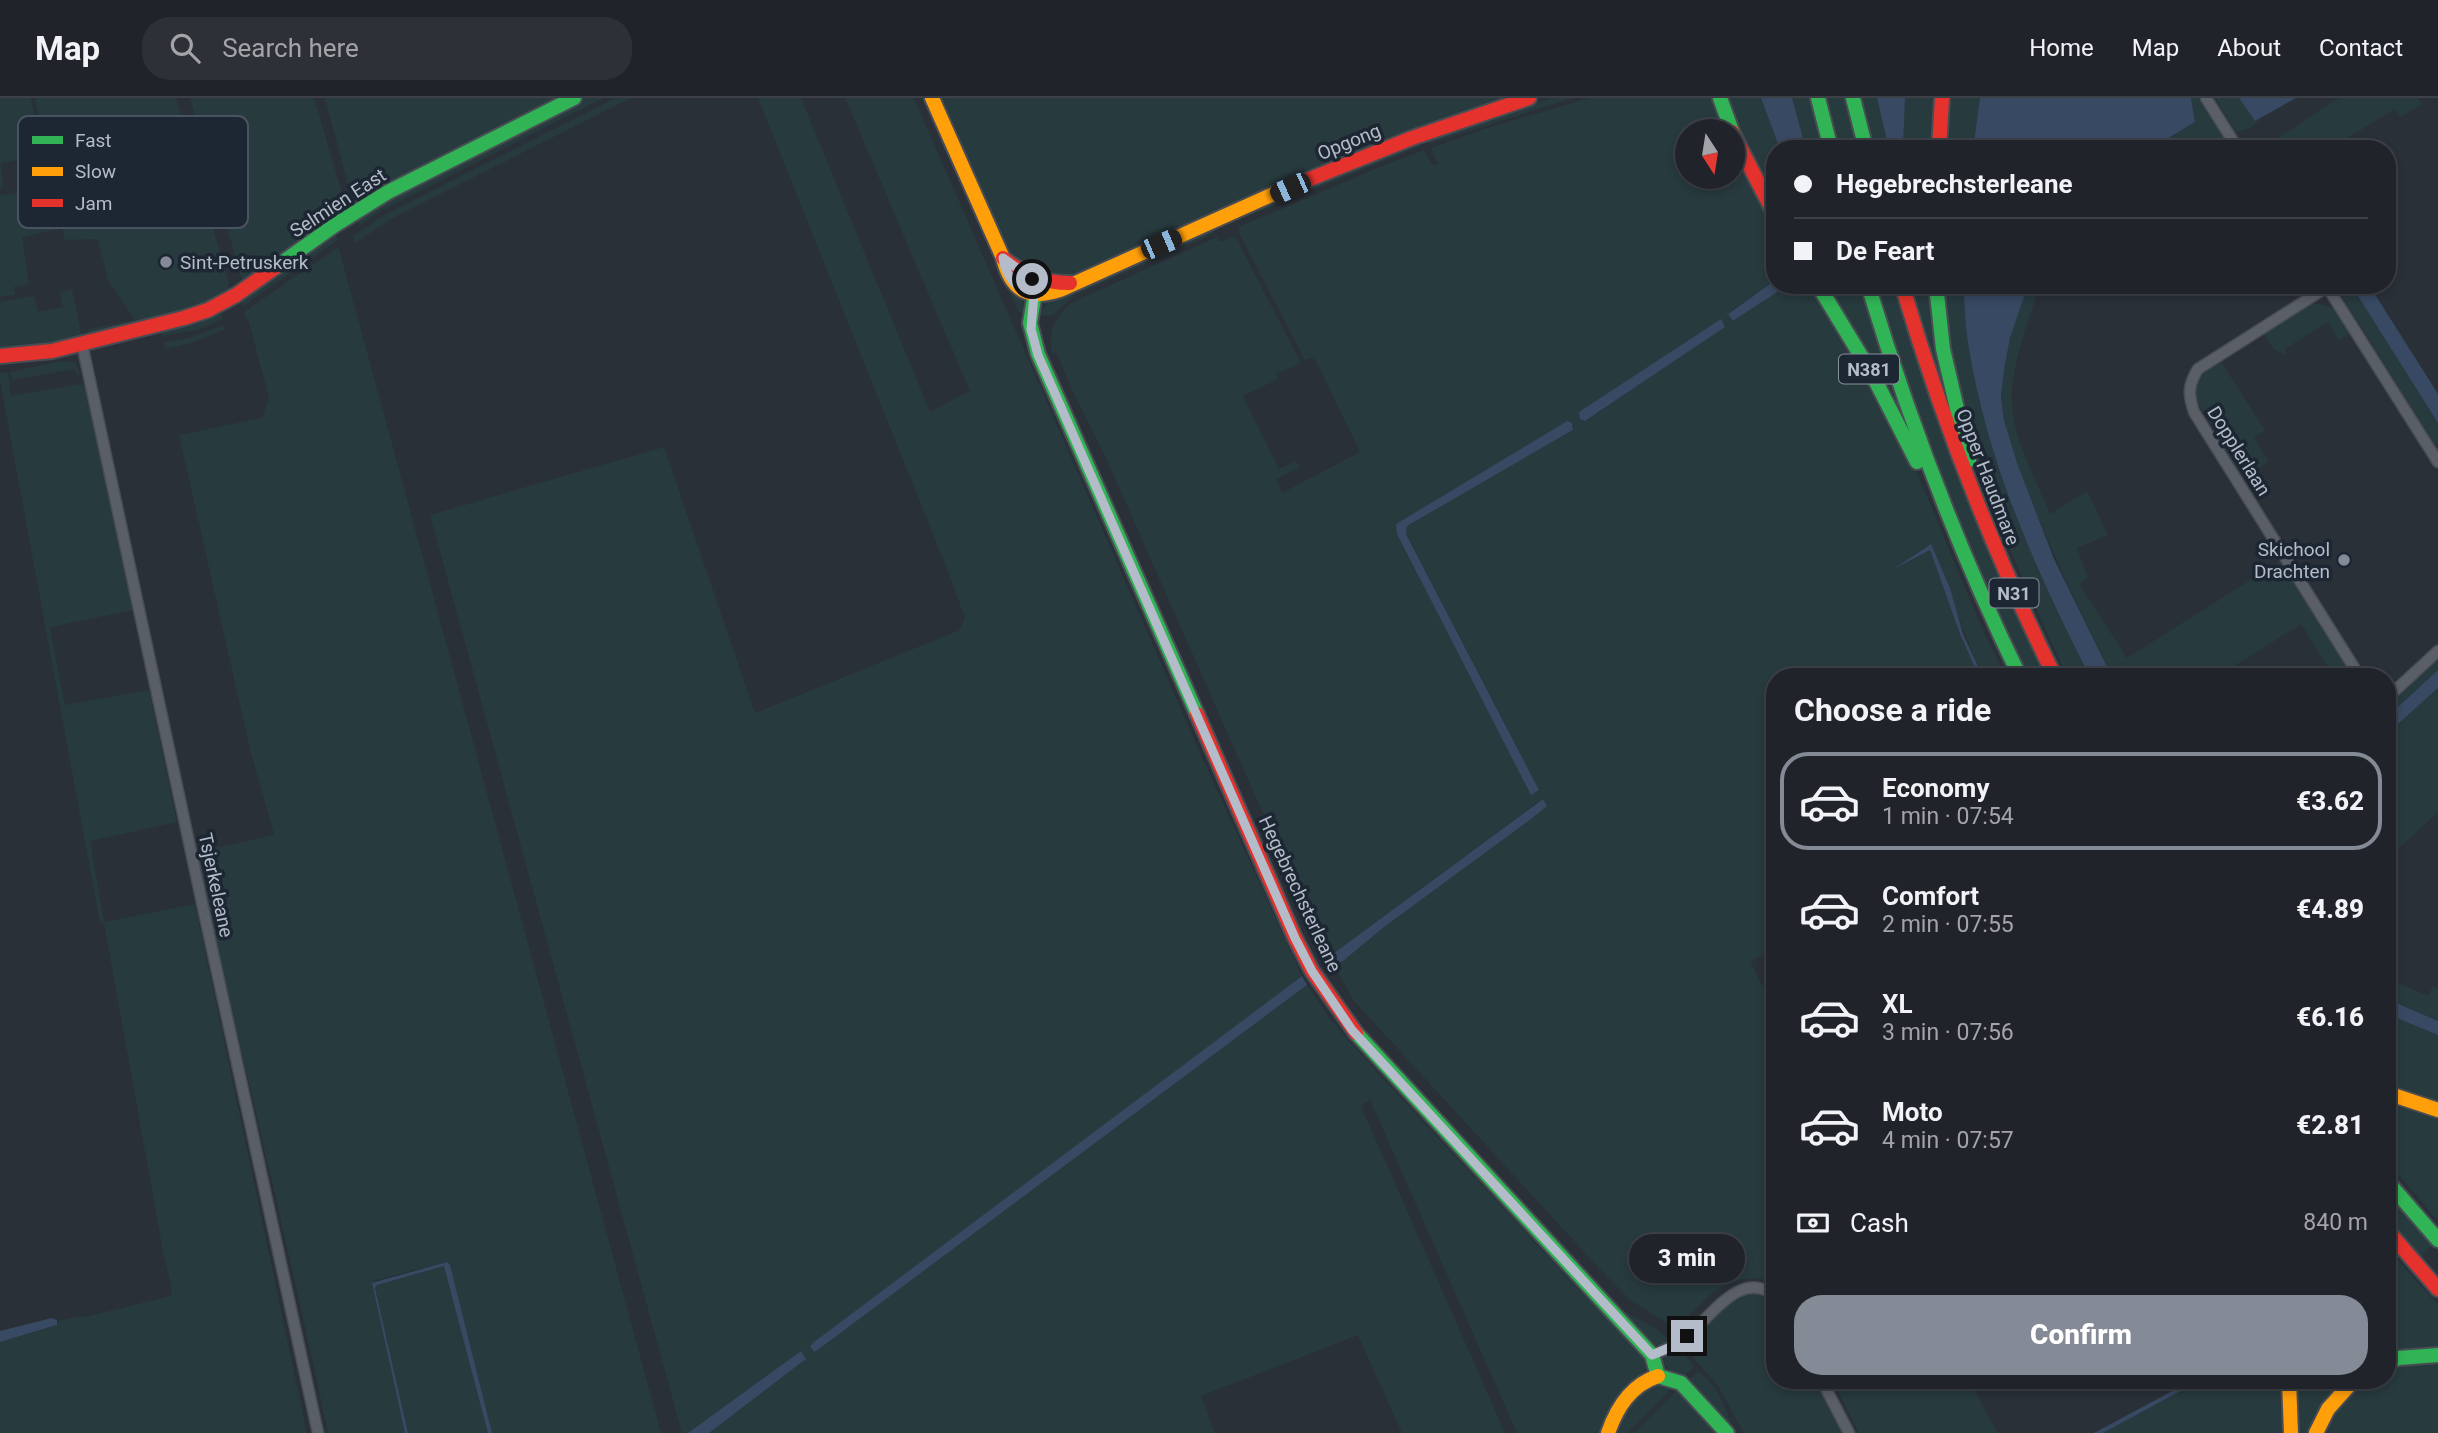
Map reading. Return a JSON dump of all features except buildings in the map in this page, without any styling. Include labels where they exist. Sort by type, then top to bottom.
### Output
[{"type":"main road","name":"Selmien East","points":[[0,356],[18,356],[82,344],[208,310],[236,295],[335,225],[388,192],[574,98]]},
{"type":"main road","points":[[932,98],[1003,258],[1007,274],[1019,289],[1035,288]]},
{"type":"main road","name":"Opgong","points":[[1035,288],[1054,294],[1072,283],[1365,155],[1529,98]]},
{"type":"main road","points":[[1720,98],[1727,119]]},
{"type":"main road","points":[[1818,98],[1829,140]]},
{"type":"main road","points":[[1853,98],[1864,140]]},
{"type":"main road","points":[[1940,140],[1942,98]]},
{"type":"main road","points":[[1745,159],[1766,200]]},
{"type":"main road","name":"Hegebrechsterleane","points":[[1035,288],[1031,329],[1038,355],[1295,938],[1312,971],[1342,1016],[1386,1068],[1652,1355],[1658,1376]]},
{"type":"main road","name":"N381","points":[[1823,294],[1919,454]]},
{"type":"main road","name":"N381","points":[[1871,294],[1919,454]]},
{"type":"main road","name":"Opper Haudmare","points":[[1905,294],[1919,344],[1957,435],[1978,506],[2010,585],[2051,668]]},
{"type":"main road","points":[[1937,294],[1942,349],[1957,435]]},
{"type":"main road","name":"N31","points":[[1919,454],[2016,668]]},
{"type":"main road","points":[[2396,1096],[2438,1111]]},
{"type":"main road","points":[[2396,1191],[2438,1240]]},
{"type":"main road","points":[[2396,1240],[2438,1289]]},
{"type":"main road","points":[[2396,1359],[2438,1355]]},
{"type":"main road","points":[[1608,1433],[1615,1415],[1629,1394],[1644,1381],[1658,1376],[1681,1383],[1727,1433]]},
{"type":"main road","points":[[2289,1389],[2291,1433]]},
{"type":"main road","points":[[2316,1433],[2328,1409],[2346,1389]]},
{"type":"street","points":[[2206,98],[2232,140]]},
{"type":"street","name":"Dopplerlaan","points":[[2315,294],[2198,369],[2190,383],[2189,398],[2194,412],[2354,668]]},
{"type":"street","name":"Dopplerlaan","points":[[2332,294],[2438,462]]},
{"type":"street","name":"Tsjerkeleane","points":[[82,344],[318,1433]]},
{"type":"street","points":[[2396,690],[2438,651]]},
{"type":"street","points":[[1652,1355],[1682,1341],[1737,1291],[1754,1287],[1766,1290]]},
{"type":"street","points":[[1826,1389],[1849,1433]]},
{"type":"green space","points":[[0,98],[31,98],[35,116],[18,116],[18,160],[1,163],[3,187],[0,187]]},
{"type":"green space","points":[[35,98],[176,98],[181,116],[39,116]]},
{"type":"green space","points":[[190,98],[314,98],[343,196],[342,212],[243,283],[227,228],[248,228],[248,116],[195,116]]},
{"type":"green space","points":[[325,98],[565,98],[358,202],[352,200]]},
{"type":"green space","points":[[585,98],[603,98],[382,210],[360,225],[357,216],[468,156]]},
{"type":"green space","points":[[615,98],[631,98],[393,218],[355,243],[353,236],[386,214]]},
{"type":"green space","points":[[758,98],[801,98],[930,412],[970,391],[845,98],[914,98],[1201,755],[1302,976],[810,1346],[819,1349],[1307,985],[1331,1020],[1368,1062],[1645,1358],[1648,1365],[1646,1370],[1631,1383],[1601,1433],[1517,1433],[1370,1100],[1361,1106],[1505,1433],[1402,1433],[1358,1335],[1201,1396],[1215,1433],[708,1433],[806,1359],[801,1351],[688,1433],[682,1433],[430,515],[664,447],[755,713],[960,630],[965,618],[947,569]]},
{"type":"green space","points":[[923,98],[927,98],[1012,289],[1023,302],[1023,313],[1018,311]]},
{"type":"green space","points":[[938,98],[1515,98],[1070,277],[1051,277],[1026,268],[1006,249]]},
{"type":"green space","points":[[1551,98],[1573,98],[1429,144],[1429,138]]},
{"type":"green space","points":[[1589,98],[1714,98],[1720,119],[1675,119],[1675,189],[1745,189],[1745,173],[1766,207],[1766,287],[1728,313],[1734,321],[1774,294],[1819,294],[1908,451],[1981,626],[2002,668],[1979,668],[1930,544],[1890,571],[1930,550],[1975,668],[1766,668],[1766,953],[1750,962],[1766,993],[1766,1280],[1742,1280],[1718,1289],[1676,1329],[1629,1299],[1597,1266],[1354,1001],[1332,962],[1337,964],[1343,961],[1384,927],[1531,819],[1542,799],[1330,956],[1321,945],[1106,458],[1056,352],[1054,357],[1051,349],[1053,326],[1061,313],[1073,302],[1217,237],[1220,242],[1235,236],[1301,363],[1276,374],[1278,379],[1243,396],[1279,469],[1296,461],[1300,467],[1276,479],[1282,493],[1360,452],[1314,357],[1305,360],[1238,227],[1424,150],[1432,165],[1438,164],[1431,148],[1484,129]],"holes":[[[1725,326],[1586,421],[1579,412],[1594,404]],[[1567,421],[1574,427],[1407,526],[1406,533],[1539,790],[1396,524]]]},
{"type":"green space","points":[[1724,98],[1761,98],[1777,140],[1766,140],[1766,190],[1745,144],[1745,119],[1734,119]]},
{"type":"green space","points":[[1792,98],[1811,98],[1822,140],[1804,140]]},
{"type":"green space","points":[[1825,98],[1847,98],[1857,140],[1836,140]]},
{"type":"green space","points":[[1860,98],[1877,98],[1887,140],[1873,140]]},
{"type":"green space","points":[[1905,98],[1938,98],[1936,140],[1903,140]]},
{"type":"green space","points":[[1950,98],[1980,98],[1974,140],[1944,140]]},
{"type":"green space","points":[[2191,98],[2202,98],[2227,140],[2165,140],[2195,122]]},
{"type":"green space","points":[[2215,98],[2239,98],[2255,121],[2261,118],[2251,128],[2236,132]]},
{"type":"green space","points":[[2339,98],[2418,98],[2422,104],[2401,117],[2395,109],[2344,140],[2275,140]]},
{"type":"green space","points":[[1415,142],[1421,146],[1261,211],[1263,205]]},
{"type":"green space","points":[[18,194],[18,228],[59,229],[22,237],[29,284],[14,287],[15,295],[0,297],[0,195]]},
{"type":"green space","points":[[62,228],[213,228],[229,289],[211,303],[199,307],[89,335],[88,329],[135,320],[108,280],[98,239],[65,240]]},
{"type":"green space","points":[[1212,228],[1215,233],[1075,295],[1052,316],[1038,315],[1047,303]]},
{"type":"green space","points":[[333,233],[339,239],[243,306],[241,300]]},
{"type":"green space","points":[[337,248],[661,1433],[492,1433],[450,1265],[447,1262],[372,1283],[405,1433],[328,1433],[196,852],[274,835],[250,749],[179,435],[262,418],[269,398],[244,312]]},
{"type":"green space","points":[[72,289],[82,337],[34,348],[3,352],[0,349],[0,302],[34,296],[38,312],[63,307],[60,292]]},
{"type":"green space","points":[[1827,294],[1865,294],[1908,428]]},
{"type":"green space","points":[[1878,294],[1898,294],[2044,668],[2023,668],[1991,602],[1919,422]]},
{"type":"green space","points":[[1912,294],[1933,294],[1956,433]]},
{"type":"green space","points":[[1941,294],[1964,294],[1968,341],[1988,435],[2033,558],[2086,668],[2063,668],[1997,521],[1966,431]]},
{"type":"green space","points":[[2025,294],[2037,294],[2014,377],[2012,406],[2017,434],[2050,514],[2087,491],[2108,535],[2077,548],[2088,578],[2079,584],[2127,658],[2282,560],[2350,668],[2328,668],[2301,624],[2231,668],[2108,668],[2068,585],[2014,456],[2004,419],[2002,394],[2010,338]]},
{"type":"green space","points":[[2341,294],[2357,294],[2438,423],[2438,444],[2434,443]]},
{"type":"green space","points":[[2312,304],[2331,308],[2340,316],[2351,334],[2339,341],[2328,322],[2285,349],[2287,355],[2275,350],[2263,334]]},
{"type":"green space","points":[[220,313],[223,319],[197,330],[162,336],[161,330]]},
{"type":"green space","points":[[223,325],[226,329],[191,343],[165,349],[164,342],[189,338]]},
{"type":"green space","points":[[62,361],[76,363],[80,375],[78,376],[75,369],[12,380],[10,372]]},
{"type":"green space","points":[[2221,362],[2265,430],[2254,437],[2269,462],[2248,474],[2238,470],[2195,398],[2198,380]]},
{"type":"green space","points":[[8,372],[11,396],[79,384],[86,389],[133,610],[50,627],[65,705],[149,690],[177,822],[90,841],[104,922],[195,904],[307,1433],[0,1433],[0,1342],[52,1327],[58,1324],[58,1321],[162,1298],[171,1295],[172,1290],[104,923],[100,923],[0,381],[0,373]]},
{"type":"green space","points":[[2438,657],[2438,670],[2396,709],[2396,696]]},
{"type":"green space","points":[[2438,688],[2438,812],[2396,851],[2396,726]]},
{"type":"green space","points":[[2396,982],[2428,996],[2433,986],[2438,989],[2438,1021],[2396,1003]]},
{"type":"green space","points":[[2396,1018],[2438,1035],[2438,1104],[2396,1088]]},
{"type":"green space","points":[[2396,1105],[2438,1120],[2438,1221],[2396,1172]]},
{"type":"green space","points":[[2396,1200],[2434,1244],[2421,1256],[2396,1227]]},
{"type":"green space","points":[[2396,1258],[2438,1305],[2438,1351],[2396,1357]]},
{"type":"green space","points":[[444,1266],[488,1433],[408,1433],[375,1288],[377,1285]]},
{"type":"green space","points":[[1756,1291],[1766,1296],[1766,1389],[1822,1389],[1845,1433],[1744,1433],[1718,1386],[1683,1346],[1737,1295]]},
{"type":"green space","points":[[1619,1310],[1672,1341],[1654,1346]]},
{"type":"green space","points":[[1679,1350],[1693,1364],[1683,1377],[1668,1369],[1662,1361],[1666,1354]]},
{"type":"green space","points":[[2412,1364],[2438,1364],[2438,1433],[2326,1433],[2338,1411],[2356,1389],[2396,1389],[2396,1368]]},
{"type":"green space","points":[[1698,1372],[1705,1376],[1716,1390],[1735,1433],[1686,1382]]},
{"type":"green space","points":[[1656,1385],[1673,1387],[1627,1433],[1614,1433],[1630,1404]]},
{"type":"green space","points":[[1837,1389],[1973,1389],[1998,1433],[1859,1433]]},
{"type":"green space","points":[[2184,1389],[2279,1389],[2282,1433],[2103,1433]]},
{"type":"green space","points":[[2293,1389],[2342,1389],[2312,1433],[2295,1433]]},
{"type":"green space","points":[[1677,1390],[1721,1433],[1694,1433],[1689,1430],[1691,1433],[1634,1433]]},
{"type":"water","points":[[1761,98],[1792,98],[1804,140],[1777,140]]},
{"type":"water","points":[[1877,98],[1905,98],[1903,140],[1887,140]]},
{"type":"water","points":[[1980,98],[2191,98],[2195,122],[2165,140],[1974,140]]},
{"type":"water","points":[[2239,98],[2296,98],[2255,121]]},
{"type":"water","points":[[1766,287],[1766,294],[1774,294],[1733,321],[1728,314]]},
{"type":"water","points":[[1964,294],[2025,294],[2010,338],[2004,369],[2001,397],[2004,420],[2017,463],[2054,559],[2108,668],[2086,668],[2033,558],[1988,435],[1968,341]]},
{"type":"water","points":[[2357,294],[2375,294],[2438,394],[2438,423]]},
{"type":"water","points":[[1721,319],[1725,327],[1585,421],[1580,419],[1579,412]]},
{"type":"water","points":[[1567,421],[1572,423],[1573,430],[1407,526],[1406,534],[1539,790],[1531,795],[1397,534],[1396,524]]},
{"type":"water","points":[[1931,544],[1950,588],[1963,634],[1979,668],[1975,668],[1960,634],[1930,550],[1890,571]]},
{"type":"water","points":[[2438,670],[2438,688],[2396,726],[2396,709]]},
{"type":"water","points":[[1543,799],[1547,806],[1531,819],[1384,927],[1343,961],[1336,964],[1332,962],[1330,956]]},
{"type":"water","points":[[1302,976],[1307,985],[814,1352],[810,1346],[814,1342]]},
{"type":"water","points":[[2396,1003],[2438,1021],[2438,1035],[2396,1018]]},
{"type":"water","points":[[447,1262],[450,1265],[492,1433],[488,1433],[444,1266],[377,1285],[375,1288],[408,1433],[405,1433],[372,1283]]},
{"type":"water","points":[[52,1318],[57,1320],[57,1325],[0,1342],[0,1331]]},
{"type":"water","points":[[801,1351],[806,1359],[709,1433],[688,1433]]},
{"type":"water","points":[[2176,1389],[2184,1389],[2103,1433],[2094,1433]]},
{"type":"traffic: fast","points":[[276,267],[388,192],[574,98]]},
{"type":"traffic: fast","points":[[1720,98],[1728,119]]},
{"type":"traffic: fast","points":[[1818,98],[1829,140]]},
{"type":"traffic: fast","points":[[1853,98],[1864,140]]},
{"type":"traffic: fast","points":[[1037,281],[1030,323],[1038,354],[1197,714]]},
{"type":"traffic: fast","points":[[1823,294],[1872,374],[1917,462]]},
{"type":"traffic: fast","points":[[1871,294],[1936,484],[2016,668]]},
{"type":"traffic: fast","points":[[1937,294],[1943,349],[1969,460]]},
{"type":"traffic: fast","points":[[1356,1033],[1652,1355],[1658,1376],[1681,1383],[1727,1433]]},
{"type":"traffic: fast","points":[[2396,1191],[2438,1240]]},
{"type":"traffic: fast","points":[[2396,1359],[2438,1355]]},
{"type":"traffic: slow","points":[[932,98],[1006,269],[1016,285],[1030,293],[1060,290],[1280,191]]},
{"type":"traffic: slow","points":[[2396,1096],[2438,1110]]},
{"type":"traffic: slow","points":[[1608,1433],[1626,1398],[1640,1385],[1658,1376]]},
{"type":"traffic: slow","points":[[2289,1389],[2291,1433]]},
{"type":"traffic: slow","points":[[2316,1433],[2328,1409],[2346,1389]]},
{"type":"traffic: jam","points":[[1280,191],[1412,138],[1529,98]]},
{"type":"traffic: jam","points":[[1940,140],[1942,98]]},
{"type":"traffic: jam","points":[[1745,157],[1766,198]]},
{"type":"traffic: jam","points":[[1003,258],[1034,277],[1070,283]]},
{"type":"traffic: jam","points":[[0,356],[52,351],[184,318],[208,310],[236,295],[276,267]]},
{"type":"traffic: jam","points":[[1905,294],[1951,435],[1989,533],[2051,668]]},
{"type":"traffic: jam","points":[[1197,714],[1295,938],[1312,971],[1356,1033]]},
{"type":"traffic: jam","points":[[2396,1240],[2438,1289]]},
{"type":"place","name":"Sint-Petruskerk","points":[[166,262]]},
{"type":"place","name":"Skichool Drachten","points":[[2344,560]]},
{"type":"route","points":[[1032,279],[1003,258],[1012,282],[1019,289],[1034,295],[1031,329],[1038,355],[1295,938],[1312,971],[1352,1030],[1652,1355],[1678,1344],[1687,1336]]}]
